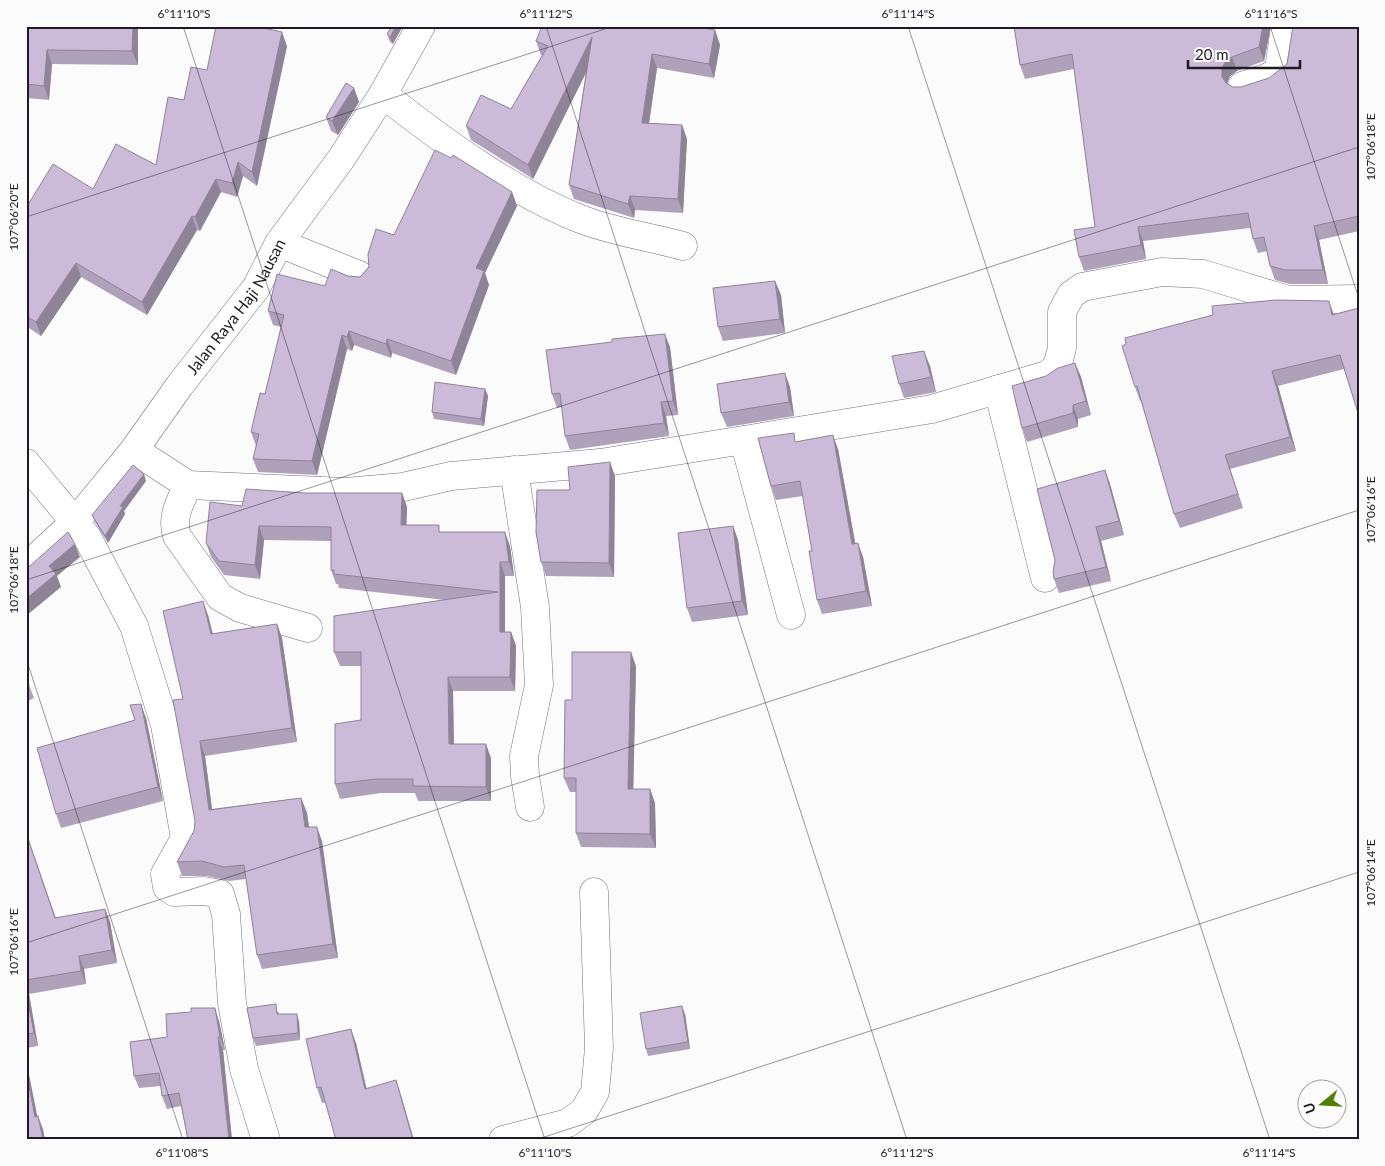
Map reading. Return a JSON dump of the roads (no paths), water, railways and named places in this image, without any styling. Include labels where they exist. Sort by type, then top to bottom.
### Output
[{"type":"street","name":"Jalan Raya Haji Nausan","points":[[26,567],[76,521],[134,450],[180,385],[256,288],[278,244],[341,159],[383,94],[421,26]]},
{"type":"street","points":[[1242,86],[1269,78],[1280,70],[1285,26]]},
{"type":"street","points":[[383,94],[463,154],[504,180],[547,202],[583,220],[683,246]]},
{"type":"street","points":[[278,244],[359,275]]},
{"type":"street","points":[[134,450],[179,479],[346,492],[404,487],[451,476],[600,463],[932,408],[1047,376],[1057,366],[1062,348],[1062,312],[1071,295],[1082,287],[1162,272],[1203,274],[1288,300],[1359,299]]},
{"type":"street","points":[[998,389],[1045,578]]},
{"type":"street","points":[[744,440],[791,615]]},
{"type":"street","points":[[26,463],[88,537],[134,626],[165,725],[185,838],[165,874],[168,887],[174,892],[216,892],[220,894],[224,905],[232,1003],[244,1069],[266,1140]]},
{"type":"street","points":[[514,470],[535,607],[539,685],[524,756],[524,776],[530,807]]},
{"type":"street","points":[[179,479],[174,514],[174,526],[177,536],[220,597],[240,608],[308,628]]},
{"type":"street","points":[[503,1140],[568,1123],[584,1111],[595,1092],[599,1048],[594,892]]}]
